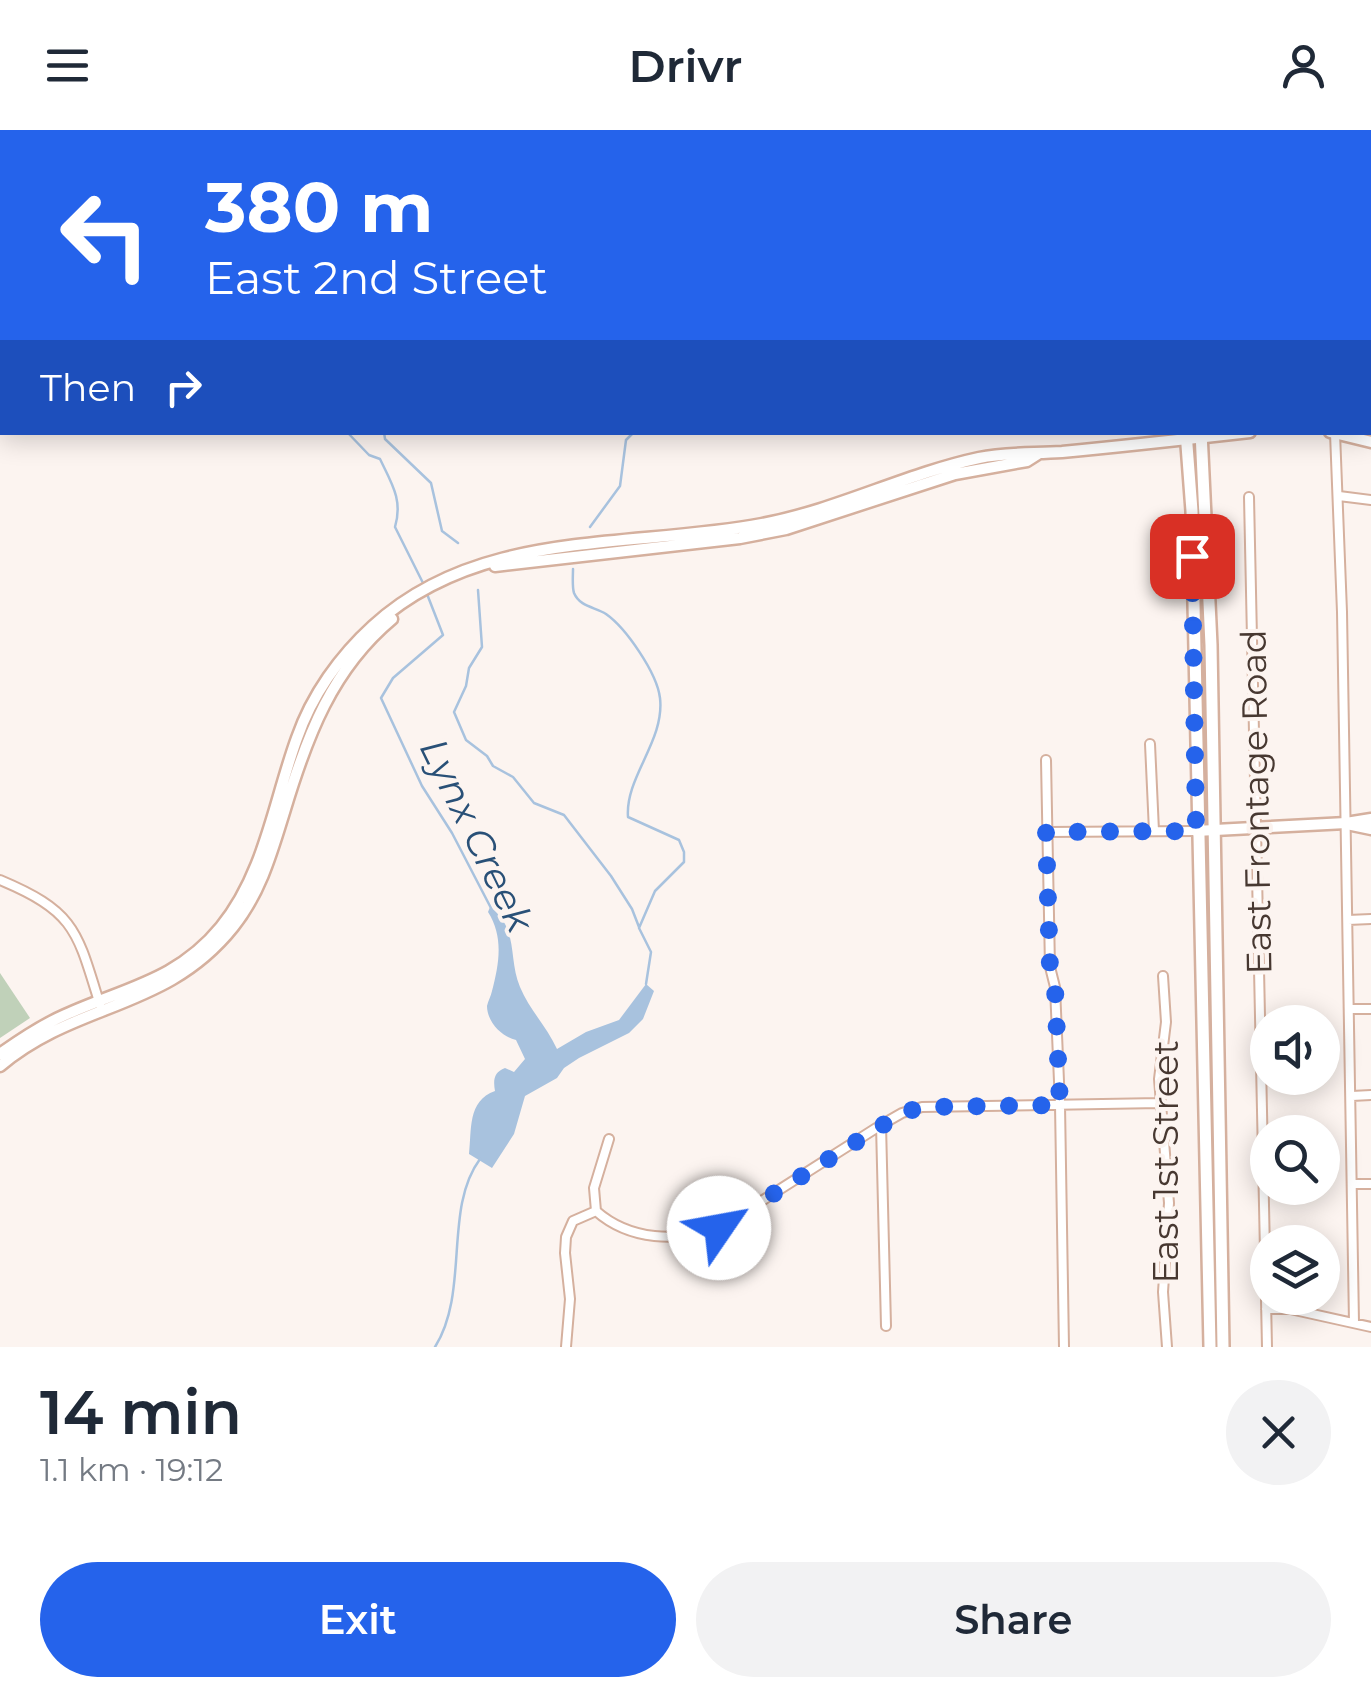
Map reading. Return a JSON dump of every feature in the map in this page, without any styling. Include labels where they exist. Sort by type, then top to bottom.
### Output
[{"type":"main road","points":[[1202,435],[1211,645],[1223,1347]]},
{"type":"main road","points":[[1187,436],[1210,1347]]},
{"type":"street","points":[[0,1066],[50,1031],[165,975],[221,927],[254,870],[298,734],[321,687],[362,637],[408,602],[452,577],[533,550],[765,524],[981,458],[1202,435]]},
{"type":"street","points":[[1333,435],[1339,496],[1354,1323]]},
{"type":"street","points":[[1341,435],[1371,442]]},
{"type":"street","points":[[1339,496],[1371,500]]},
{"type":"street","name":"East Frontage Road","points":[[1249,498],[1264,1225]]},
{"type":"street","points":[[1150,744],[1154,831]]},
{"type":"street","points":[[1046,760],[1050,968],[1055,988],[1060,1105],[1064,1347]]},
{"type":"street","points":[[1046,832],[1196,831],[1371,819]]},
{"type":"street","points":[[1346,823],[1371,828]]},
{"type":"street","points":[[0,880],[40,897],[71,927],[100,1006]]},
{"type":"street","points":[[1348,920],[1371,919]]},
{"type":"street","name":"East 1st Street","points":[[1163,976],[1166,1022],[1159,1079],[1169,1203],[1164,1273],[1167,1347]]},
{"type":"street","points":[[0,1054],[43,1026],[100,1006]]},
{"type":"street","points":[[1350,1009],[1371,1009]]},
{"type":"street","points":[[1352,1096],[1371,1095]]},
{"type":"street","points":[[609,1139],[594,1188],[596,1211],[624,1231],[692,1237],[719,1228],[881,1125],[922,1107],[1160,1103]]},
{"type":"street","points":[[881,1125],[886,1326]]},
{"type":"street","points":[[1354,1184],[1371,1184]]},
{"type":"street","points":[[566,1347],[570,1300],[566,1237],[573,1221],[596,1211]]},
{"type":"street","name":"East Frontage Road","points":[[1266,1315],[1267,1347]]},
{"type":"street","points":[[1317,1315],[1371,1327]]},
{"type":"green space","points":[[0,973],[30,1018],[0,1038]]},
{"type":"water","points":[[490,907],[509,934],[516,976],[524,995],[557,1049],[586,1032],[619,1020],[646,984],[654,991],[643,1019],[629,1033],[579,1058],[557,1078],[525,1096],[514,1134],[492,1168],[469,1154],[475,1109],[495,1091],[494,1080],[499,1072],[505,1068],[514,1072],[525,1059],[516,1040],[496,1028],[488,1012],[499,951]]},
{"type":"waterway","name":"Lynx Creek","points":[[350,435],[369,455],[380,459],[397,500],[395,527],[425,587]]},
{"type":"waterway","points":[[384,435],[431,483],[442,531],[458,543]]},
{"type":"waterway","points":[[590,527],[620,486],[626,440],[631,435]]},
{"type":"waterway","points":[[573,569],[577,598],[606,614],[622,630],[647,664],[660,698],[657,729],[632,788],[628,817],[679,840],[684,862],[655,891],[639,928],[651,952],[646,984]]},
{"type":"waterway","points":[[478,590],[482,647],[469,668],[454,712],[466,740],[487,756],[493,766],[513,777],[534,803],[564,815],[611,876],[639,927]]},
{"type":"waterway","name":"Lynx Creek","points":[[427,594],[443,635],[393,678],[381,698],[422,786],[452,833],[492,910]]},
{"type":"waterway","name":"Lynx Creek","points":[[435,1347],[452,1301],[462,1202],[480,1159]]},
{"type":"route","points":[[719,1228],[902,1113],[922,1107],[1060,1105],[1046,832],[1196,831],[1192,556]]}]
